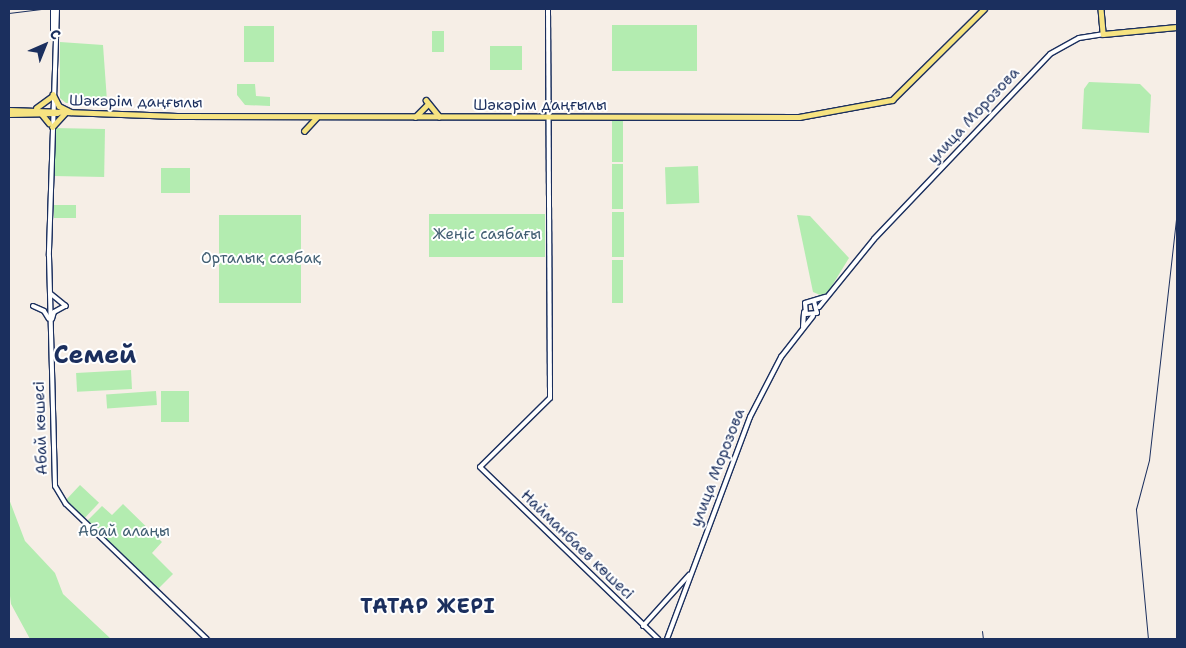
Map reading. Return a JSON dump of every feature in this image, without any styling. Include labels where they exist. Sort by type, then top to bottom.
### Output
[{"type":"main road","name":"Абай көшесі","points":[[55,9],[50,125],[49,292],[53,463],[61,499],[207,639]]},
{"type":"main road","points":[[548,9],[548,118]]},
{"type":"main road","name":"Шәкәрім даңғылы","points":[[9,114],[58,112],[443,118],[799,117],[892,100],[984,9]]},
{"type":"main road","points":[[1101,9],[1103,34]]},
{"type":"main road","name":"улица Морозова","points":[[667,639],[750,417],[781,357],[819,307],[893,218],[1050,54],[1079,38],[1177,27]]},
{"type":"main road","points":[[34,109],[52,96],[59,106],[75,113]]},
{"type":"main road","points":[[415,117],[426,103],[434,113],[443,118]]},
{"type":"main road","name":"Шәкәрім даңғылы","points":[[9,110],[34,109],[51,112]]},
{"type":"main road","points":[[41,113],[50,125],[64,113]]},
{"type":"main road","points":[[304,131],[318,117]]},
{"type":"main road","name":"Найманбаев көшесі","points":[[548,118],[550,398],[480,467],[658,639]]},
{"type":"main road","points":[[49,292],[66,306],[54,312],[50,324]]},
{"type":"main road","name":"улица Морозова","points":[[814,301],[829,295]]},
{"type":"main road","points":[[803,327],[805,303],[814,301],[819,307]]},
{"type":"main road","points":[[33,306],[44,311],[50,324]]},
{"type":"main road","points":[[804,312],[813,316]]},
{"type":"main road","points":[[643,626],[694,569]]},
{"type":"main road","points":[[649,632],[650,639]]},
{"type":"green space","points":[[612,25],[697,25],[697,71],[612,71]]},
{"type":"green space","points":[[244,26],[274,26],[274,62],[244,62]]},
{"type":"green space","points":[[432,31],[444,31],[444,52],[432,52]]},
{"type":"green space","points":[[60,42],[103,45],[107,101],[66,103],[60,98]]},
{"type":"green space","points":[[490,46],[522,46],[522,70],[490,70]]},
{"type":"green space","points":[[1089,82],[1140,84],[1151,95],[1149,133],[1082,129],[1084,89]]},
{"type":"green space","points":[[237,84],[255,84],[256,96],[270,97],[270,106],[245,105],[237,95]]},
{"type":"green space","points":[[612,120],[623,120],[623,162],[612,162]]},
{"type":"green space","points":[[54,128],[105,129],[104,177],[53,176]]},
{"type":"green space","points":[[612,164],[623,164],[623,209],[612,209]]},
{"type":"green space","points":[[698,166],[699,203],[666,204],[665,167]]},
{"type":"green space","points":[[161,168],[190,168],[190,193],[161,193]]},
{"type":"green space","points":[[54,205],[76,205],[76,218],[54,218]]},
{"type":"green space","points":[[612,212],[624,212],[624,257],[612,257]]},
{"type":"green space","name":"Жеңіс саябағы","points":[[429,214],[545,214],[545,257],[429,257]]},
{"type":"green space","name":"Орталық саябақ","points":[[219,215],[301,215],[301,303],[219,303]]},
{"type":"green space","points":[[797,215],[810,216],[849,258],[825,297],[813,292]]},
{"type":"green space","points":[[612,260],[623,260],[623,303],[612,303]]},
{"type":"green space","points":[[131,370],[132,389],[77,392],[76,373]]},
{"type":"green space","points":[[156,391],[157,405],[107,408],[106,394]]},
{"type":"green space","points":[[161,391],[189,391],[189,422],[161,422]]},
{"type":"green space","name":"Абай алаңы","points":[[80,485],[99,503],[85,518],[66,500]]},
{"type":"green space","points":[[9,499],[25,541],[55,573],[63,594],[111,639],[30,639],[11,604],[9,588]]},
{"type":"green space","name":"Абай алаңы","points":[[123,504],[162,542],[152,553],[173,574],[157,590],[86,522],[102,506],[112,515]]},
{"type":"railway","points":[[9,13],[43,9]]},
{"type":"railway","points":[[1148,639],[1136,509],[1149,460],[1177,209]]},
{"type":"railway","points":[[982,631],[983,639]]},
{"type":"district","name":"Семей","points":[[95,354]]},
{"type":"district","name":"ТАТАР ЖЕРІ","points":[[428,606]]}]
